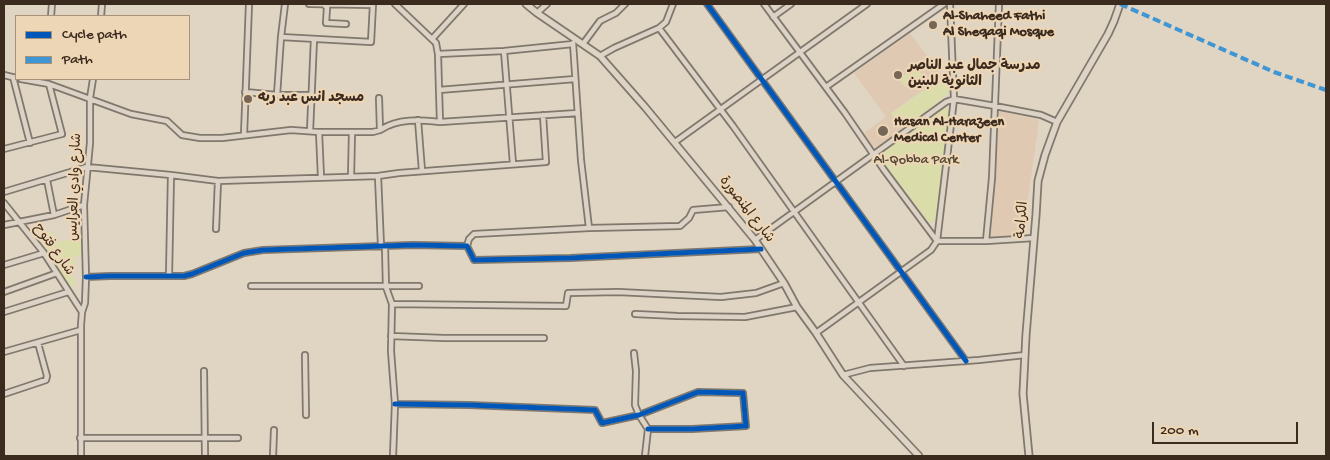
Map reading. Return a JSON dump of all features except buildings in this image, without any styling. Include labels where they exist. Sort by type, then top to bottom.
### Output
[{"type":"main road","name":"شارع المنصورة","points":[[526,4],[573,41],[583,44],[600,56],[675,142],[755,240],[843,375],[919,456]]},
{"type":"main road","name":"الكرامة","points":[[1029,456],[1023,394],[1038,180],[1057,122],[1108,34],[1120,4]]},
{"type":"street","points":[[244,135],[249,4]]},
{"type":"street","points":[[277,95],[285,4]]},
{"type":"street","points":[[281,37],[371,42],[373,4],[309,4]]},
{"type":"street","points":[[324,4],[327,7],[326,23],[346,24]]},
{"type":"street","points":[[395,4],[436,43],[440,122]]},
{"type":"street","points":[[432,39],[464,4]]},
{"type":"street","points":[[537,13],[547,4]]},
{"type":"street","points":[[583,44],[600,21],[616,13],[625,4]]},
{"type":"street","points":[[600,56],[659,28],[666,22],[673,4]]},
{"type":"street","points":[[707,4],[966,361]]},
{"type":"street","points":[[764,4],[845,113],[872,155],[938,241]]},
{"type":"street","points":[[773,17],[791,4]]},
{"type":"street","points":[[675,142],[867,4]]},
{"type":"street","points":[[826,88],[944,4]]},
{"type":"street","points":[[816,333],[931,250],[938,241],[954,99],[950,4]]},
{"type":"street","points":[[986,241],[992,178],[999,4]]},
{"type":"street","points":[[659,28],[720,109],[904,366]]},
{"type":"street","points":[[310,131],[314,39]]},
{"type":"street","points":[[438,54],[504,51],[573,41],[581,160],[589,228]]},
{"type":"street","points":[[504,51],[512,164]]},
{"type":"street","points":[[4,75],[15,78]]},
{"type":"street","points":[[439,90],[575,79]]},
{"type":"street","points":[[15,80],[30,143]]},
{"type":"street","name":"شارع وادي العرايس","points":[[81,327],[86,277],[84,205],[90,143],[90,98],[93,80]]},
{"type":"street","points":[[42,81],[131,114],[167,121],[182,135],[200,138],[290,130],[372,132],[395,122],[418,120],[440,122],[578,113]]},
{"type":"street","points":[[4,149],[62,134],[49,84]]},
{"type":"street","points":[[245,92],[277,95],[311,95]]},
{"type":"street","points":[[379,98],[380,130]]},
{"type":"street","points":[[755,240],[946,102],[954,99],[995,106],[1041,115],[1057,122]]},
{"type":"street","points":[[4,192],[96,166],[218,181],[378,176],[546,162],[543,115]]},
{"type":"street","points":[[418,120],[422,171]]},
{"type":"street","points":[[319,132],[321,177]]},
{"type":"street","points":[[352,132],[352,176]]},
{"type":"street","points":[[169,276],[171,174]]},
{"type":"street","points":[[378,176],[386,286],[392,304],[391,336],[395,404],[393,456]]},
{"type":"street","points":[[47,180],[54,215]]},
{"type":"street","points":[[216,229],[218,181]]},
{"type":"street","name":"شارع فتوح","points":[[4,203],[44,253],[82,312]]},
{"type":"street","points":[[4,225],[54,215],[84,205]]},
{"type":"street","points":[[729,208],[693,210],[689,218],[680,226],[589,228],[474,234],[469,239],[467,246],[474,260],[570,258],[761,249]]},
{"type":"street","points":[[938,241],[1034,238]]},
{"type":"street","points":[[86,277],[184,276],[253,251],[413,245],[467,246]]},
{"type":"street","points":[[4,265],[44,253]]},
{"type":"street","points":[[4,292],[57,273]]},
{"type":"street","points":[[392,304],[566,306],[568,293],[618,292],[722,297],[756,293],[784,283]]},
{"type":"street","points":[[250,286],[419,286]]},
{"type":"street","points":[[4,312],[68,292]]},
{"type":"street","points":[[635,314],[745,317],[797,307]]},
{"type":"street","points":[[4,352],[38,343],[81,327],[81,456]]},
{"type":"street","points":[[391,336],[544,338]]},
{"type":"street","points":[[4,394],[46,380],[47,376],[38,343]]},
{"type":"street","points":[[634,353],[636,371],[635,405],[648,429],[645,456]]},
{"type":"street","points":[[305,355],[306,415]]},
{"type":"street","points":[[843,375],[870,368],[1025,355]]},
{"type":"street","points":[[204,371],[205,456]]},
{"type":"street","points":[[395,404],[596,410],[602,423],[639,415],[698,392],[743,393],[746,426],[648,429]]},
{"type":"street","points":[[273,456],[274,430]]},
{"type":"street","points":[[80,438],[238,438]]},
{"type":"shaded area","name":"مدرسة جمال عبد الناصر الثانوية للبنين","points":[[910,33],[942,76],[891,113],[903,129],[877,147],[872,146],[863,134],[886,117],[854,73]]},
{"type":"shaded area","points":[[999,111],[1039,120],[1023,235],[989,237]]},
{"type":"green space","points":[[916,67],[922,75],[905,87],[899,79]]},
{"type":"green space","points":[[949,72],[949,91],[947,95],[903,129],[891,114]]},
{"type":"green space","name":"Al-Qobba Park","points":[[943,108],[946,108],[949,113],[936,217],[932,223],[928,221],[882,160],[883,153]]},
{"type":"green space","points":[[54,232],[56,242],[81,237],[82,256],[75,256],[75,266],[69,268],[76,285],[70,286],[37,236]]},
{"type":"marked path","points":[[1120,4],[1274,72],[1326,90]]},
{"type":"cycle path","points":[[707,4],[966,361]]},
{"type":"cycle path","points":[[86,277],[184,276],[244,253],[263,250],[413,245],[467,246],[474,260],[570,258],[761,249]]},
{"type":"cycle path","points":[[395,404],[595,410],[602,423],[639,415],[698,392],[743,393],[746,426],[648,429]]},
{"type":"place","name":"Al-Shaheed Fathi Al Sheqaqi Mosque","points":[[933,25]]},
{"type":"place","name":"مدرسة جمال عبد الناصر الثانوية للبنين","points":[[898,75]]},
{"type":"place","name":"مسجد انس عبد ربه","points":[[248,99]]},
{"type":"place","name":"Hasan Al-Harazeen Medical Center","points":[[883,131]]}]
